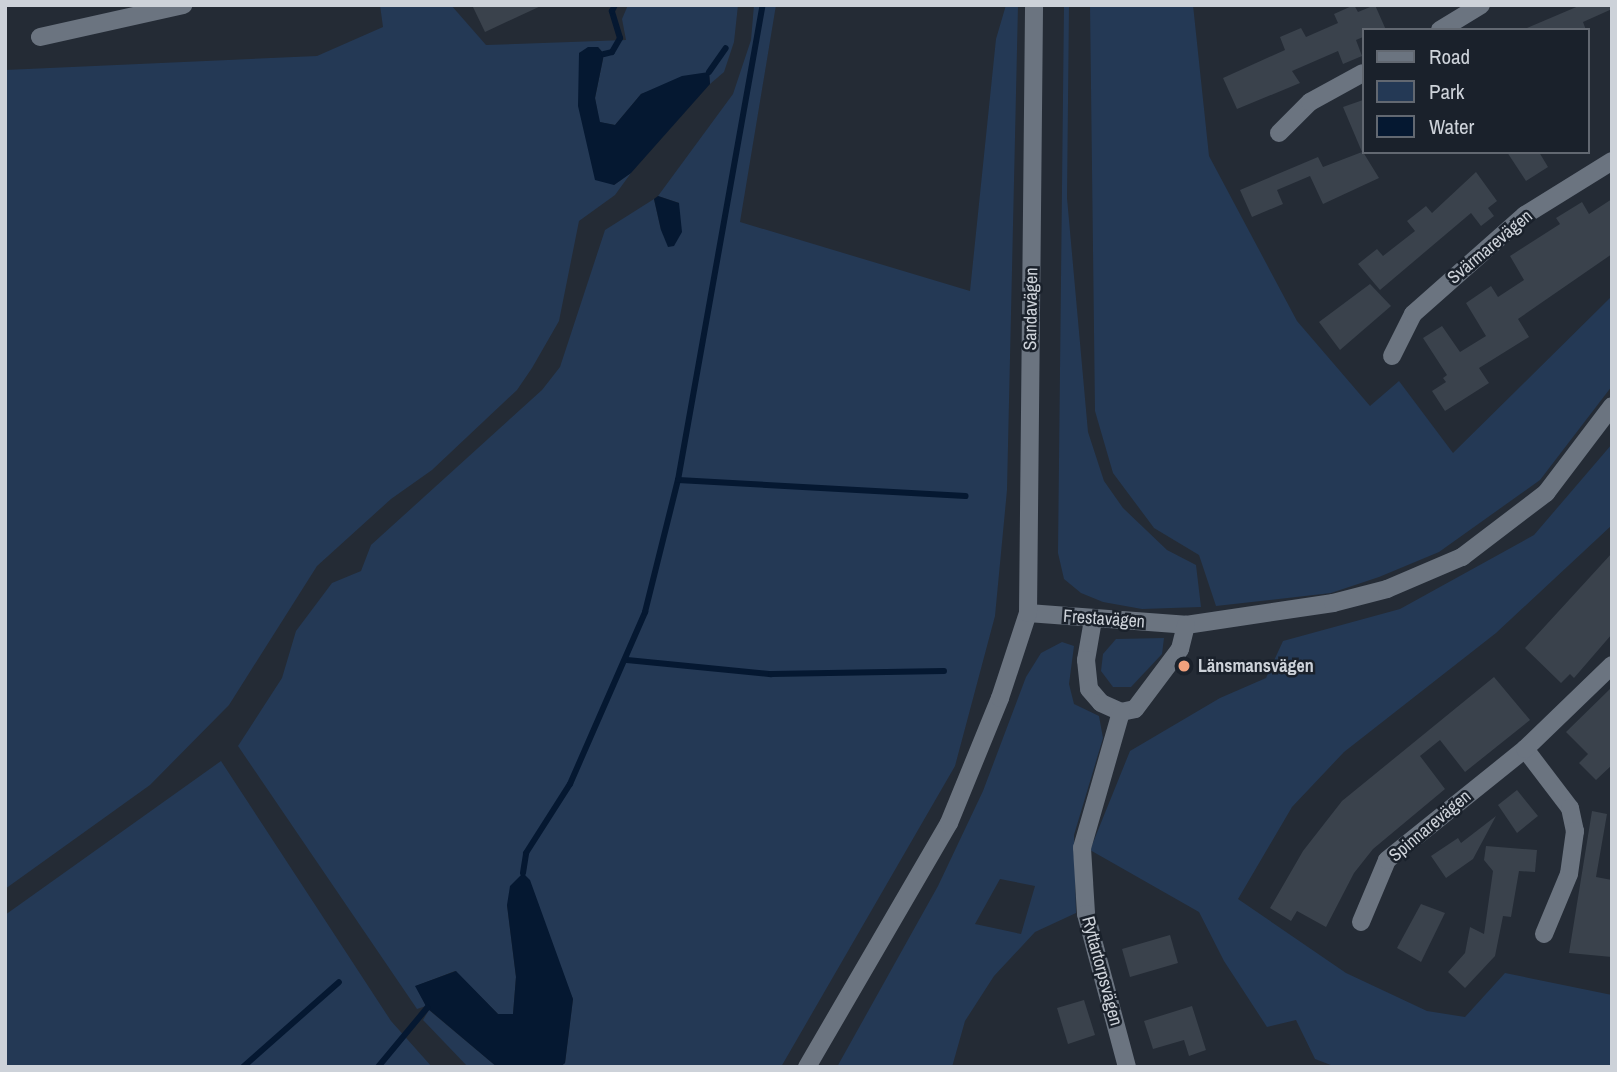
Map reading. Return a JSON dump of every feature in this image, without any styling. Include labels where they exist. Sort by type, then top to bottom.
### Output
[{"type":"street","points":[[40,37],[183,5]]},
{"type":"street","name":"Sandavägen","points":[[1028,613],[1034,5]]},
{"type":"street","points":[[1443,28],[1481,5]]},
{"type":"street","points":[[1279,133],[1310,102],[1362,74]]},
{"type":"street","name":"Svärmarevägen","points":[[1392,355],[1413,314],[1525,215],[1612,161]]},
{"type":"street","name":"Frestavägen","points":[[1028,613],[1186,625],[1333,603],[1387,589],[1462,556],[1546,493],[1612,406]]},
{"type":"street","points":[[807,1067],[949,823],[1000,698],[1028,613]]},
{"type":"street","points":[[1093,620],[1086,660],[1089,689],[1101,703],[1121,712],[1135,709],[1180,649],[1186,625]]},
{"type":"street","name":"Spinnarevägen","points":[[1361,922],[1387,860],[1525,749],[1612,664]]},
{"type":"street","name":"Ryttartorpsvägen","points":[[1121,712],[1082,848],[1086,914],[1127,1067]]},
{"type":"street","points":[[1525,749],[1570,808],[1574,831],[1569,874],[1544,934]]},
{"type":"green space","points":[[380,5],[451,5],[486,45],[626,40],[622,19],[628,5],[738,5],[734,42],[724,72],[710,84],[709,72],[641,94],[615,125],[599,122],[595,98],[604,54],[598,47],[579,53],[614,185],[631,173],[615,195],[579,221],[559,321],[517,390],[432,470],[391,499],[317,566],[229,705],[150,785],[5,889],[5,70],[317,56],[383,27]]},
{"type":"green space","points":[[754,5],[776,5],[740,222],[970,291],[996,39],[1006,5],[1018,5],[1007,490],[995,616],[955,766],[781,1067],[560,1067],[565,1063],[573,999],[553,954],[507,905],[516,977],[513,1014],[498,1014],[455,971],[416,986],[426,1006],[417,1009],[238,746],[282,678],[296,631],[332,583],[361,571],[371,545],[542,390],[560,367],[605,230],[654,199],[661,230],[679,203],[658,196],[733,94],[751,40]]},
{"type":"green space","points":[[1064,5],[1069,5],[1067,198],[1088,432],[1104,481],[1123,508],[1167,550],[1196,565],[1201,607],[1142,609],[1103,602],[1081,593],[1064,579],[1058,553]]},
{"type":"green space","points":[[1090,5],[1193,5],[1209,156],[1297,321],[1370,406],[1399,381],[1453,453],[1612,296],[1612,386],[1540,480],[1439,552],[1379,577],[1331,593],[1216,606],[1199,555],[1154,528],[1113,473],[1095,411]]},
{"type":"green space","points":[[1612,444],[1612,525],[1496,633],[1344,752],[1292,807],[1238,899],[1346,973],[1427,1011],[1465,1017],[1505,973],[1612,995],[1612,1067],[1336,1067],[1315,1059],[1296,1020],[1267,1027],[1224,961],[1199,912],[1090,850],[1130,751],[1220,698],[1266,678],[1283,641],[1400,609],[1534,535]]},
{"type":"green space","points":[[1164,638],[1162,654],[1131,687],[1113,687],[1101,671],[1103,654],[1116,639]]},
{"type":"green space","points":[[1062,642],[1074,646],[1069,684],[1074,704],[1099,716],[1103,738],[1074,835],[1076,913],[1035,932],[994,976],[965,1021],[952,1067],[837,1067],[938,886],[983,791],[1026,677],[1041,653]],"holes":[[[1000,879],[1035,886],[1021,934],[975,924]]]},
{"type":"green space","points":[[221,761],[391,1021],[432,1067],[5,1067],[5,915]]},
{"type":"green space","points":[[429,1010],[497,1067],[468,1067],[423,1020]]},
{"type":"water","points":[[588,47],[598,47],[604,54],[595,98],[600,122],[615,125],[641,94],[682,76],[709,72],[710,84],[631,173],[614,185],[595,180],[578,106],[579,53]]},
{"type":"water","points":[[658,196],[679,203],[682,232],[674,246],[668,247],[661,230],[654,199]]},
{"type":"water","points":[[523,873],[530,880],[573,999],[565,1063],[560,1067],[497,1067],[427,1008],[415,986],[456,971],[498,1014],[513,1014],[516,977],[507,905],[510,886]]},
{"type":"building","points":[[472,5],[543,5],[485,32]]},
{"type":"building","points":[[1354,5],[1358,12],[1375,5],[1385,28],[1362,28],[1362,37],[1356,40],[1362,56],[1343,64],[1338,51],[1292,71],[1300,83],[1237,109],[1223,78],[1285,50],[1280,37],[1301,28],[1306,37],[1338,23],[1334,14]]},
{"type":"building","points":[[1581,5],[1612,5],[1612,9],[1583,22],[1585,28],[1527,28]]},
{"type":"building","points":[[1362,100],[1362,152],[1343,107]]},
{"type":"building","points":[[1362,152],[1379,178],[1323,204],[1310,176],[1277,190],[1283,204],[1252,217],[1240,190],[1318,157],[1323,167]]},
{"type":"building","points":[[1508,154],[1540,154],[1548,167],[1526,181]]},
{"type":"building","points":[[1476,172],[1497,201],[1488,208],[1494,216],[1481,226],[1471,213],[1380,290],[1358,264],[1377,249],[1383,256],[1415,231],[1407,221],[1426,206],[1432,213]]},
{"type":"building","points":[[1612,199],[1612,254],[1518,319],[1529,337],[1479,368],[1489,383],[1445,411],[1432,391],[1446,382],[1443,378],[1447,375],[1423,338],[1442,326],[1460,352],[1486,336],[1466,303],[1491,286],[1498,297],[1524,280],[1510,256],[1560,224],[1556,218],[1582,202],[1589,214]]},
{"type":"building","points":[[1370,284],[1391,306],[1340,350],[1319,322]]},
{"type":"building","points":[[1612,553],[1612,634],[1574,678],[1570,674],[1561,683],[1525,648]]},
{"type":"building","points":[[1494,677],[1530,720],[1465,772],[1440,740],[1420,756],[1445,789],[1373,849],[1354,873],[1326,927],[1297,911],[1291,921],[1270,908],[1303,851],[1342,801]]},
{"type":"building","points":[[1612,687],[1612,765],[1596,780],[1579,763],[1588,754],[1566,732]]},
{"type":"building","points":[[1517,790],[1538,816],[1517,833],[1498,805]]},
{"type":"building","points":[[1592,811],[1607,814],[1596,877],[1612,880],[1612,957],[1569,953]]},
{"type":"building","points":[[1496,816],[1473,859],[1446,878],[1431,856],[1458,838],[1461,843]]},
{"type":"building","points":[[1486,846],[1537,850],[1535,872],[1519,871],[1511,917],[1503,916],[1495,956],[1465,988],[1448,972],[1465,953],[1470,927],[1484,934],[1493,871],[1484,860]]},
{"type":"building","points":[[1421,904],[1445,913],[1421,962],[1397,948]]},
{"type":"building","points":[[1170,935],[1178,963],[1130,977],[1122,949]]},
{"type":"building","points":[[1084,1000],[1095,1035],[1068,1044],[1057,1008]]},
{"type":"building","points":[[1192,1006],[1206,1050],[1189,1056],[1184,1040],[1153,1049],[1144,1021]]},
{"type":"waterway","points":[[604,54],[612,52],[620,38],[612,11],[615,5]]},
{"type":"waterway","points":[[523,873],[526,853],[570,784],[645,612],[678,480],[763,5]]},
{"type":"waterway","points":[[709,72],[726,48]]},
{"type":"waterway","points":[[678,480],[966,496]]},
{"type":"waterway","points":[[627,660],[771,674],[944,671]]},
{"type":"waterway","points":[[243,1067],[339,982]]},
{"type":"waterway","points":[[378,1067],[427,1008]]},
{"type":"place","name":"Länsmansvägen","points":[[1184,666]]}]
